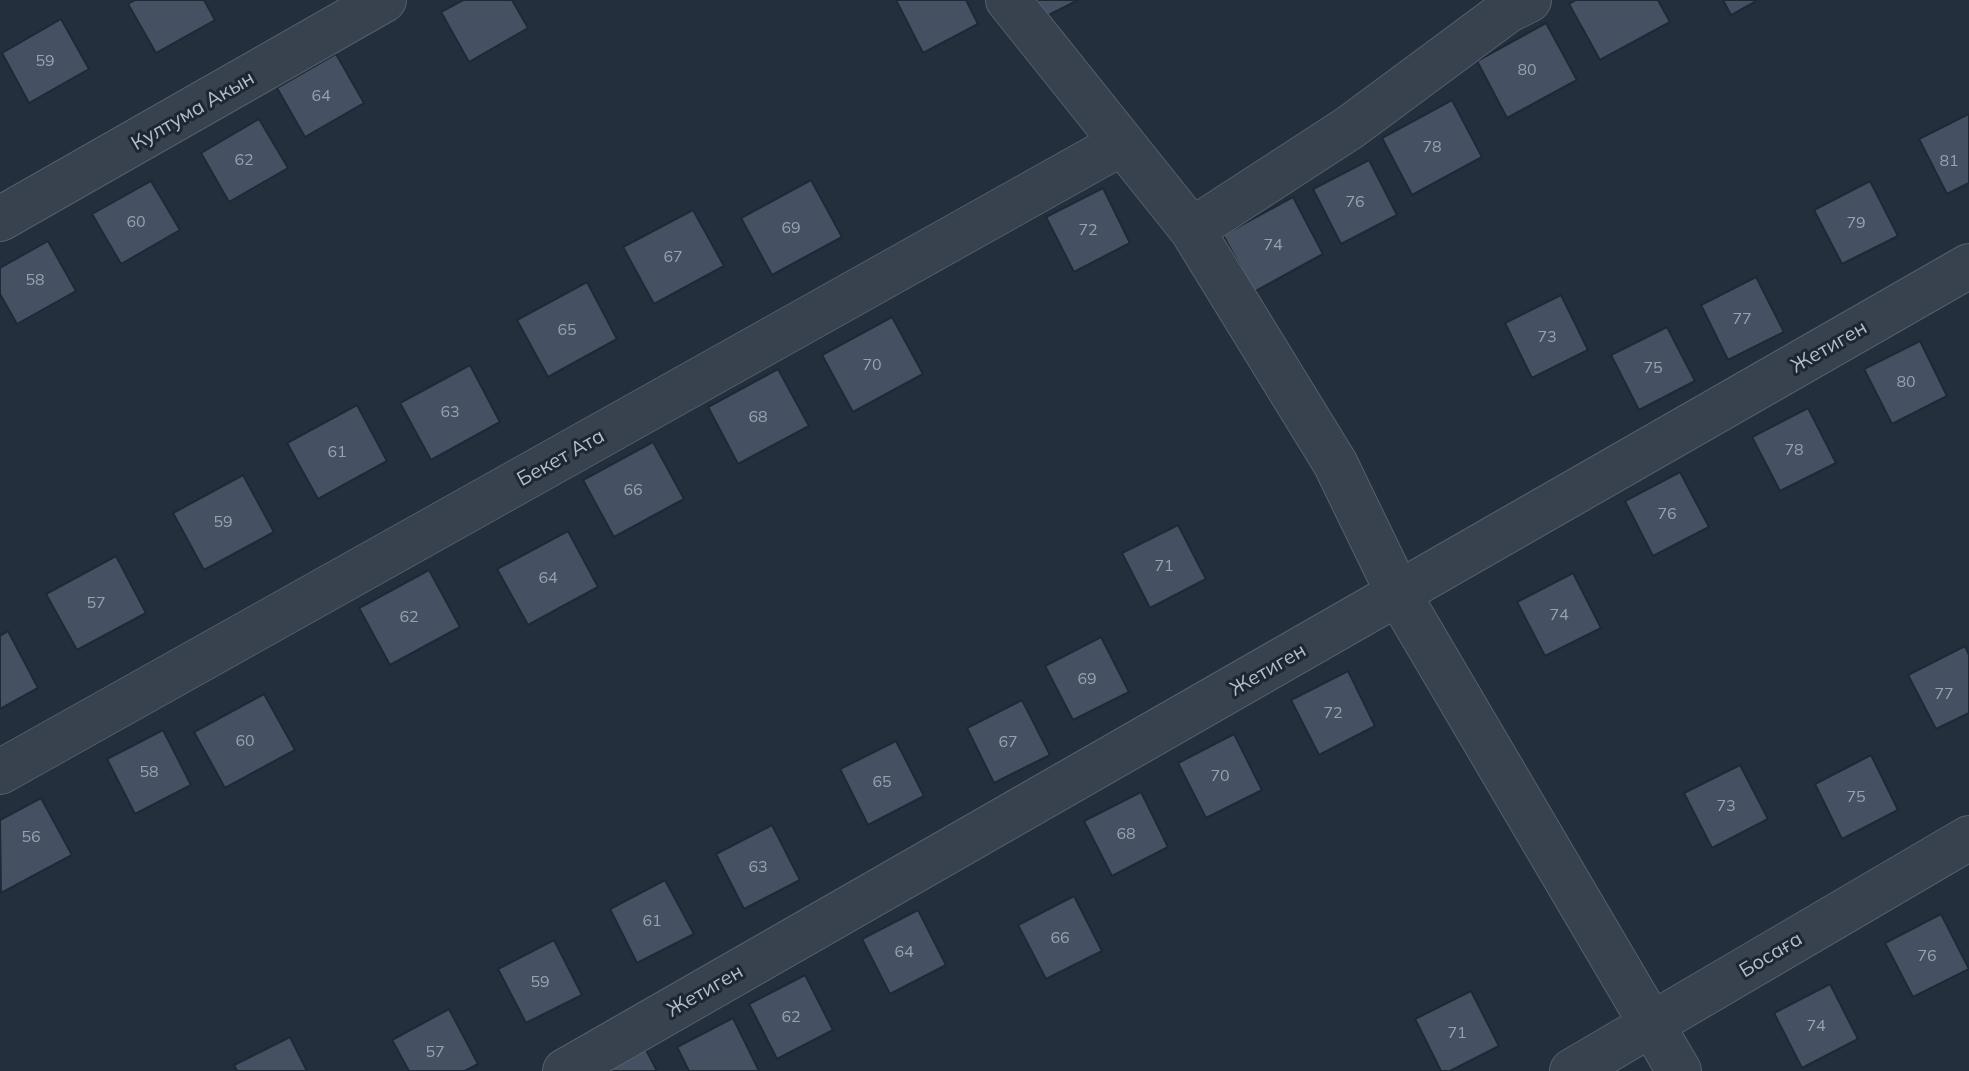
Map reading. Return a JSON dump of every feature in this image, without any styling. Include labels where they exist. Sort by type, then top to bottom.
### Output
[{"type":"street","name":"Култума Акын","points":[[0,219],[384,0]]},
{"type":"street","points":[[1008,0],[1192,230],[1335,463],[1399,595],[1655,1023],[1679,1071]]},
{"type":"street","points":[[1192,230],[1349,128],[1507,11],[1529,0]]},
{"type":"street","name":"Бекет Ата","points":[[0,772],[1122,143]]},
{"type":"street","name":"Жетиген","points":[[565,1071],[1969,266]]},
{"type":"street","name":"Босаға","points":[[1572,1071],[1969,838]]},
{"type":"building","points":[[135,0],[204,0],[215,20],[156,53],[128,4]]},
{"type":"building","points":[[463,0],[512,0],[528,28],[469,62],[441,12]]},
{"type":"building","points":[[896,0],[966,0],[978,24],[923,53]]},
{"type":"building","points":[[1037,0],[1078,0],[1045,17]]},
{"type":"building","points":[[1576,0],[1658,0],[1670,22],[1600,60],[1569,4]]},
{"type":"building","points":[[1723,0],[1758,0],[1731,15]]},
{"type":"building","points":[[61,19],[89,69],[29,103],[2,53]]},
{"type":"building","points":[[1546,23],[1577,80],[1507,118],[1477,61]]},
{"type":"building","points":[[336,54],[364,103],[305,137],[277,88]]},
{"type":"building","points":[[1452,100],[1482,157],[1412,195],[1382,138]]},
{"type":"building","points":[[1969,114],[1969,183],[1947,194],[1919,139]]},
{"type":"building","points":[[259,119],[288,168],[229,202],[201,153]]},
{"type":"building","points":[[1369,160],[1397,215],[1341,244],[1313,189]]},
{"type":"building","points":[[811,180],[842,237],[772,275],[741,218]]},
{"type":"building","points":[[151,181],[180,230],[121,264],[92,214]]},
{"type":"building","points":[[1870,181],[1898,236],[1842,264],[1814,210]]},
{"type":"building","points":[[1103,188],[1130,243],[1074,272],[1046,217]]},
{"type":"building","points":[[1293,197],[1323,254],[1254,292],[1223,235]]},
{"type":"building","points":[[693,210],[724,266],[654,304],[623,247]]},
{"type":"building","points":[[48,241],[76,291],[17,324],[0,294],[0,268]]},
{"type":"building","points":[[1756,277],[1784,332],[1728,360],[1701,305]]},
{"type":"building","points":[[587,282],[617,339],[548,377],[517,320]]},
{"type":"building","points":[[1561,295],[1588,350],[1532,378],[1505,323]]},
{"type":"building","points":[[892,317],[923,374],[853,412],[822,355]]},
{"type":"building","points":[[1667,327],[1695,381],[1639,410],[1611,355]]},
{"type":"building","points":[[1920,341],[1947,396],[1892,424],[1864,369]]},
{"type":"building","points":[[470,365],[500,422],[431,460],[400,403]]},
{"type":"building","points":[[778,369],[809,426],[738,464],[708,407]]},
{"type":"building","points":[[357,405],[387,461],[318,499],[287,443]]},
{"type":"building","points":[[1808,408],[1836,463],[1780,491],[1752,437]]},
{"type":"building","points":[[653,442],[684,499],[614,537],[583,480]]},
{"type":"building","points":[[1680,472],[1709,527],[1653,556],[1625,501]]},
{"type":"building","points":[[243,475],[274,532],[204,570],[173,513]]},
{"type":"building","points":[[1178,525],[1206,579],[1150,608],[1122,553]]},
{"type":"building","points":[[568,531],[598,587],[528,625],[497,569]]},
{"type":"building","points":[[116,556],[146,613],[77,650],[46,594]]},
{"type":"building","points":[[429,570],[460,627],[390,665],[359,608]]},
{"type":"building","points":[[1573,573],[1601,628],[1545,656],[1517,602]]},
{"type":"building","points":[[8,631],[38,688],[0,709],[0,636]]},
{"type":"building","points":[[1101,637],[1129,692],[1073,720],[1045,666]]},
{"type":"building","points":[[1965,646],[1969,655],[1969,713],[1936,729],[1908,675]]},
{"type":"building","points":[[1348,671],[1375,726],[1319,755],[1291,700]]},
{"type":"building","points":[[264,694],[295,750],[225,788],[194,732]]},
{"type":"building","points":[[1022,700],[1050,755],[994,783],[967,728]]},
{"type":"building","points":[[163,730],[191,785],[135,814],[107,759]]},
{"type":"building","points":[[1234,734],[1262,790],[1206,818],[1178,763]]},
{"type":"building","points":[[896,741],[924,796],[868,825],[840,769]]},
{"type":"building","points":[[1871,755],[1898,810],[1842,839],[1815,784]]},
{"type":"building","points":[[1740,765],[1768,819],[1712,848],[1684,793]]},
{"type":"building","points":[[1141,792],[1168,847],[1112,876],[1084,821]]},
{"type":"building","points":[[41,798],[72,855],[1,893],[0,820]]},
{"type":"building","points":[[772,825],[800,880],[744,909],[716,854]]},
{"type":"building","points":[[665,880],[694,934],[637,963],[610,909]]},
{"type":"building","points":[[1074,896],[1102,951],[1046,979],[1018,925]]},
{"type":"building","points":[[918,910],[946,965],[890,994],[862,939]]},
{"type":"building","points":[[1941,914],[1969,969],[1913,997],[1885,943]]},
{"type":"building","points":[[554,940],[582,995],[526,1023],[498,969]]},
{"type":"building","points":[[805,975],[833,1030],[777,1059],[749,1004]]},
{"type":"building","points":[[1830,984],[1858,1039],[1802,1068],[1774,1013]]},
{"type":"building","points":[[1471,991],[1499,1046],[1450,1071],[1441,1071],[1415,1019]]},
{"type":"building","points":[[449,1009],[478,1064],[465,1071],[409,1071],[392,1040]]},
{"type":"building","points":[[733,1018],[759,1071],[689,1071],[677,1047]]},
{"type":"building","points":[[290,1037],[307,1071],[237,1071],[234,1065]]},
{"type":"building","points":[[645,1048],[657,1071],[601,1071]]}]
